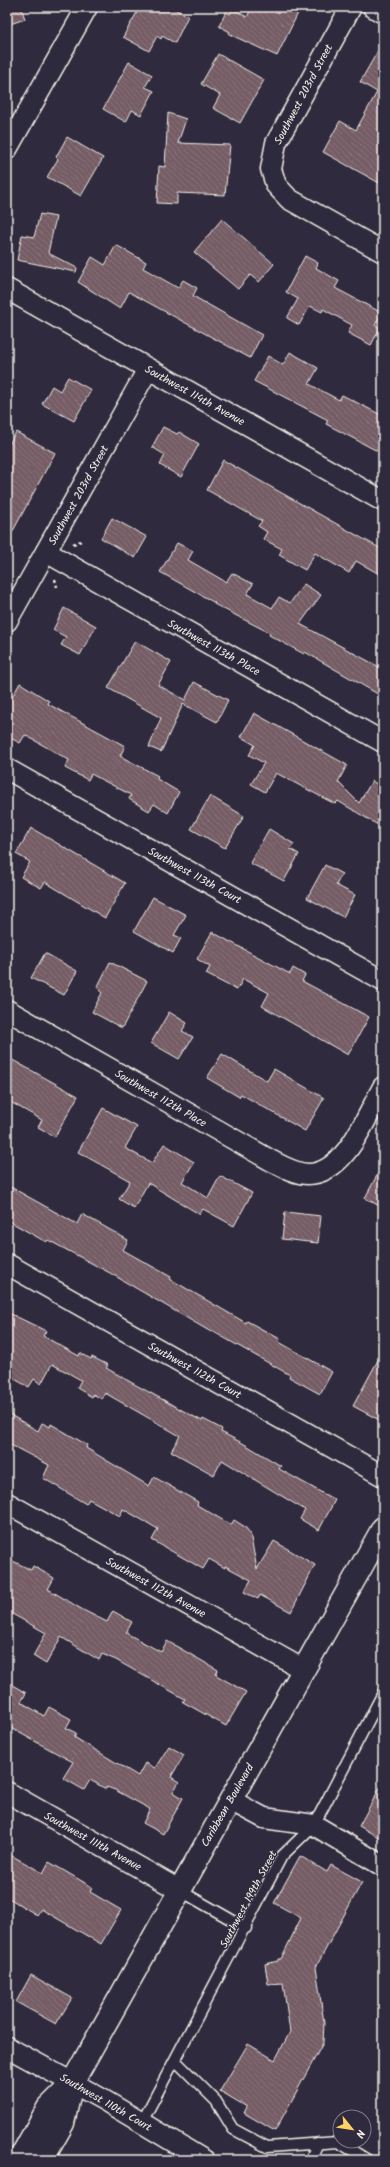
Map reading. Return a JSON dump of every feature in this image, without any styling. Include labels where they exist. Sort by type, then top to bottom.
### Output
[{"type":"street","points":[[7,149],[87,7]]},
{"type":"street","name":"Southwest 203rd Street","points":[[351,7],[276,143],[271,170],[276,186],[289,199],[383,252]]},
{"type":"street","points":[[373,7],[383,12]]},
{"type":"street","name":"Southwest 114th Avenue","points":[[7,289],[383,501]]},
{"type":"street","name":"Southwest 203rd Street","points":[[7,621],[148,369]]},
{"type":"street","name":"Southwest 113th Place","points":[[46,552],[383,742]]},
{"type":"street","name":"Southwest 113th Court","points":[[7,769],[383,981]]},
{"type":"street","name":"Southwest 112th Place","points":[[7,1010],[270,1160],[296,1172],[306,1174],[319,1173],[337,1162],[345,1154],[383,1087]]},
{"type":"street","name":"Southwest 112th Court","points":[[7,1264],[383,1476]]},
{"type":"street","name":"Southwest 112th Avenue","points":[[7,1503],[304,1670]]},
{"type":"street","name":"Caribbean Boulevard","points":[[19,2160],[48,2108],[72,2083],[383,1528]]},
{"type":"street","name":"Southwest 111th Avenue","points":[[7,1792],[179,1890]]},
{"type":"street","points":[[230,1800],[264,1818],[314,1825],[383,1866]]},
{"type":"street","name":"Southwest 110th Court","points":[[7,2047],[142,2122],[183,2154],[204,2160]]},
{"type":"street","name":"Caribbean Boulevard","points":[[42,2160],[63,2123],[72,2083]]},
{"type":"lane","name":"Southwest 199th Street","points":[[142,2122],[246,1928],[282,1856],[314,1825],[383,1693]]},
{"type":"lane","points":[[179,1890],[246,1928]]},
{"type":"lane","points":[[175,2060],[216,2101],[233,2130],[267,2147],[338,2142],[368,2160]]},
{"type":"lane","points":[[310,2160],[318,2143]]},
{"type":"path","points":[[73,544],[81,541]]},
{"type":"path","points":[[55,578],[57,587]]},
{"type":"building","points":[[7,7],[21,7],[25,19],[7,25]]},
{"type":"building","points":[[140,7],[171,7],[188,16],[175,43],[162,36],[161,39],[157,36],[149,51],[123,37]]},
{"type":"building","points":[[252,7],[289,7],[299,11],[277,56],[229,34],[230,32],[219,26],[226,12],[230,14],[233,9],[247,17]]},
{"type":"building","points":[[383,42],[383,185],[323,152],[340,121],[356,130],[377,92],[360,82]]},
{"type":"building","points":[[218,54],[264,80],[240,123],[213,108],[220,95],[201,84]]},
{"type":"building","points":[[129,62],[152,75],[145,87],[154,91],[141,115],[132,110],[126,122],[103,109]]},
{"type":"building","points":[[168,113],[186,119],[178,143],[230,145],[225,195],[177,193],[177,204],[157,203],[159,166],[165,167]]},
{"type":"building","points":[[67,137],[103,158],[81,196],[47,177],[58,159],[56,157]]},
{"type":"building","points":[[40,214],[56,217],[48,253],[77,268],[76,272],[17,260],[22,235],[34,237]]},
{"type":"building","points":[[222,219],[274,264],[259,282],[250,275],[238,289],[194,252]]},
{"type":"building","points":[[116,245],[146,262],[143,268],[178,288],[183,280],[197,288],[193,296],[262,335],[250,358],[129,292],[120,309],[78,282],[92,257],[105,265]]},
{"type":"building","points":[[305,256],[318,263],[316,268],[339,281],[335,288],[382,313],[375,325],[380,328],[371,345],[348,333],[352,325],[323,309],[322,312],[310,306],[299,325],[287,318],[298,299],[286,292]]},
{"type":"building","points":[[290,352],[318,368],[309,384],[339,400],[342,395],[383,416],[383,454],[326,424],[328,420],[254,381],[268,356],[283,365]]},
{"type":"building","points":[[68,377],[91,390],[74,421],[42,404],[52,386],[60,391]]},
{"type":"building","points":[[163,427],[177,434],[179,432],[199,444],[181,477],[160,465],[165,455],[152,447]]},
{"type":"building","points":[[16,432],[55,453],[7,542],[7,448]]},
{"type":"building","points":[[223,460],[383,550],[383,576],[356,561],[349,573],[315,553],[305,570],[279,555],[282,549],[263,539],[267,532],[258,526],[262,521],[207,490]]},
{"type":"building","points":[[112,518],[147,537],[135,558],[101,538]]},
{"type":"building","points":[[177,543],[193,551],[188,560],[226,582],[232,573],[253,584],[247,594],[272,608],[279,597],[290,603],[304,584],[321,595],[300,624],[383,669],[383,697],[305,652],[304,654],[269,635],[270,633],[214,604],[215,603],[160,572]]},
{"type":"building","points":[[64,608],[96,626],[80,655],[61,645],[66,637],[53,630]]},
{"type":"building","points":[[135,641],[171,662],[158,685],[185,700],[194,682],[228,700],[217,722],[183,704],[161,752],[149,747],[161,718],[108,688]]},
{"type":"building","points":[[20,683],[49,701],[48,704],[125,746],[120,756],[158,776],[157,779],[179,792],[168,813],[154,804],[149,811],[129,799],[131,795],[91,774],[88,780],[65,768],[69,760],[25,735],[20,743],[7,736],[7,706]]},
{"type":"building","points":[[254,713],[347,765],[338,782],[359,803],[372,781],[383,788],[383,828],[338,801],[335,804],[276,773],[265,792],[251,784],[264,763],[249,755],[255,745],[241,737]]},
{"type":"building","points":[[210,796],[244,816],[225,848],[191,829]]},
{"type":"building","points":[[31,828],[125,883],[105,918],[45,882],[41,888],[21,877],[30,862],[16,854]]},
{"type":"building","points":[[269,829],[294,844],[290,849],[299,854],[284,881],[250,863]]},
{"type":"building","points":[[325,865],[342,874],[336,885],[355,895],[343,917],[307,898]]},
{"type":"building","points":[[153,897],[186,915],[174,935],[181,938],[173,953],[134,931]]},
{"type":"building","points":[[212,932],[290,974],[293,968],[305,975],[302,981],[369,1017],[348,1055],[262,1006],[269,993],[243,979],[237,990],[206,974],[210,967],[197,959]]},
{"type":"building","points":[[45,953],[77,971],[64,995],[31,978]]},
{"type":"building","points":[[110,962],[147,981],[122,1028],[92,1012],[102,993],[97,988]]},
{"type":"building","points":[[169,1012],[187,1023],[182,1031],[193,1037],[179,1059],[151,1043]]},
{"type":"building","points":[[222,1054],[267,1081],[274,1069],[324,1098],[305,1131],[241,1094],[239,1097],[207,1078]]},
{"type":"building","points":[[7,1057],[78,1096],[55,1137],[38,1127],[42,1120],[7,1100]]},
{"type":"building","points":[[103,1108],[137,1127],[125,1148],[152,1163],[164,1144],[194,1162],[182,1182],[208,1198],[220,1176],[252,1193],[234,1226],[203,1209],[199,1214],[148,1183],[134,1208],[119,1199],[130,1181],[78,1152]]},
{"type":"building","points":[[383,1164],[383,1208],[365,1198]]},
{"type":"building","points":[[7,1185],[77,1224],[82,1214],[128,1240],[123,1250],[171,1277],[170,1279],[246,1323],[247,1321],[280,1339],[279,1342],[332,1372],[320,1394],[289,1377],[290,1375],[212,1331],[211,1332],[110,1273],[48,1240],[46,1242],[7,1220]]},
{"type":"building","points":[[285,1212],[321,1216],[318,1243],[282,1239]]},
{"type":"building","points":[[7,1312],[46,1331],[43,1336],[79,1356],[80,1353],[108,1365],[106,1368],[134,1384],[202,1421],[203,1419],[222,1429],[221,1432],[281,1466],[279,1469],[335,1500],[319,1530],[300,1519],[305,1510],[222,1460],[214,1475],[171,1451],[180,1436],[105,1393],[102,1399],[93,1394],[92,1397],[77,1388],[81,1380],[52,1364],[41,1384],[34,1379],[29,1387],[7,1375]]},
{"type":"building","points":[[383,1351],[383,1422],[353,1406]]},
{"type":"building","points":[[7,1413],[38,1431],[42,1423],[50,1427],[51,1424],[87,1445],[86,1448],[149,1486],[154,1477],[198,1502],[197,1505],[231,1525],[234,1520],[245,1527],[250,1533],[257,1569],[274,1541],[315,1565],[291,1612],[260,1595],[258,1599],[244,1592],[251,1580],[225,1566],[225,1568],[209,1559],[203,1569],[152,1540],[158,1529],[123,1509],[120,1516],[89,1499],[86,1504],[43,1478],[49,1465],[7,1443]]},
{"type":"building","points":[[7,1558],[31,1570],[33,1566],[54,1578],[48,1589],[83,1610],[107,1622],[113,1611],[132,1622],[126,1633],[161,1652],[167,1641],[218,1670],[216,1675],[246,1692],[226,1726],[183,1702],[185,1699],[116,1660],[102,1654],[99,1660],[61,1637],[46,1664],[33,1656],[46,1633],[7,1611]]},
{"type":"building","points":[[7,1682],[26,1693],[21,1702],[44,1716],[49,1707],[71,1719],[66,1728],[76,1733],[74,1737],[138,1776],[145,1763],[155,1768],[169,1746],[184,1755],[171,1777],[179,1782],[173,1792],[183,1798],[163,1834],[143,1823],[150,1809],[115,1790],[107,1787],[106,1789],[90,1780],[84,1790],[63,1778],[73,1762],[7,1726]]},
{"type":"building","points":[[383,1782],[383,1840],[359,1826]]},
{"type":"building","points":[[7,1853],[43,1873],[49,1862],[92,1887],[90,1892],[121,1910],[101,1944],[41,1909],[37,1915],[7,1897]]},
{"type":"building","points":[[300,1856],[327,1872],[331,1865],[362,1882],[316,1967],[324,2023],[323,2043],[275,2131],[244,2113],[247,2107],[220,2091],[248,2044],[275,2060],[290,2032],[283,1983],[268,1984],[265,1964],[281,1959],[301,1918],[274,1903]]},
{"type":"building","points":[[31,1975],[72,1998],[56,2024],[16,2002]]}]
